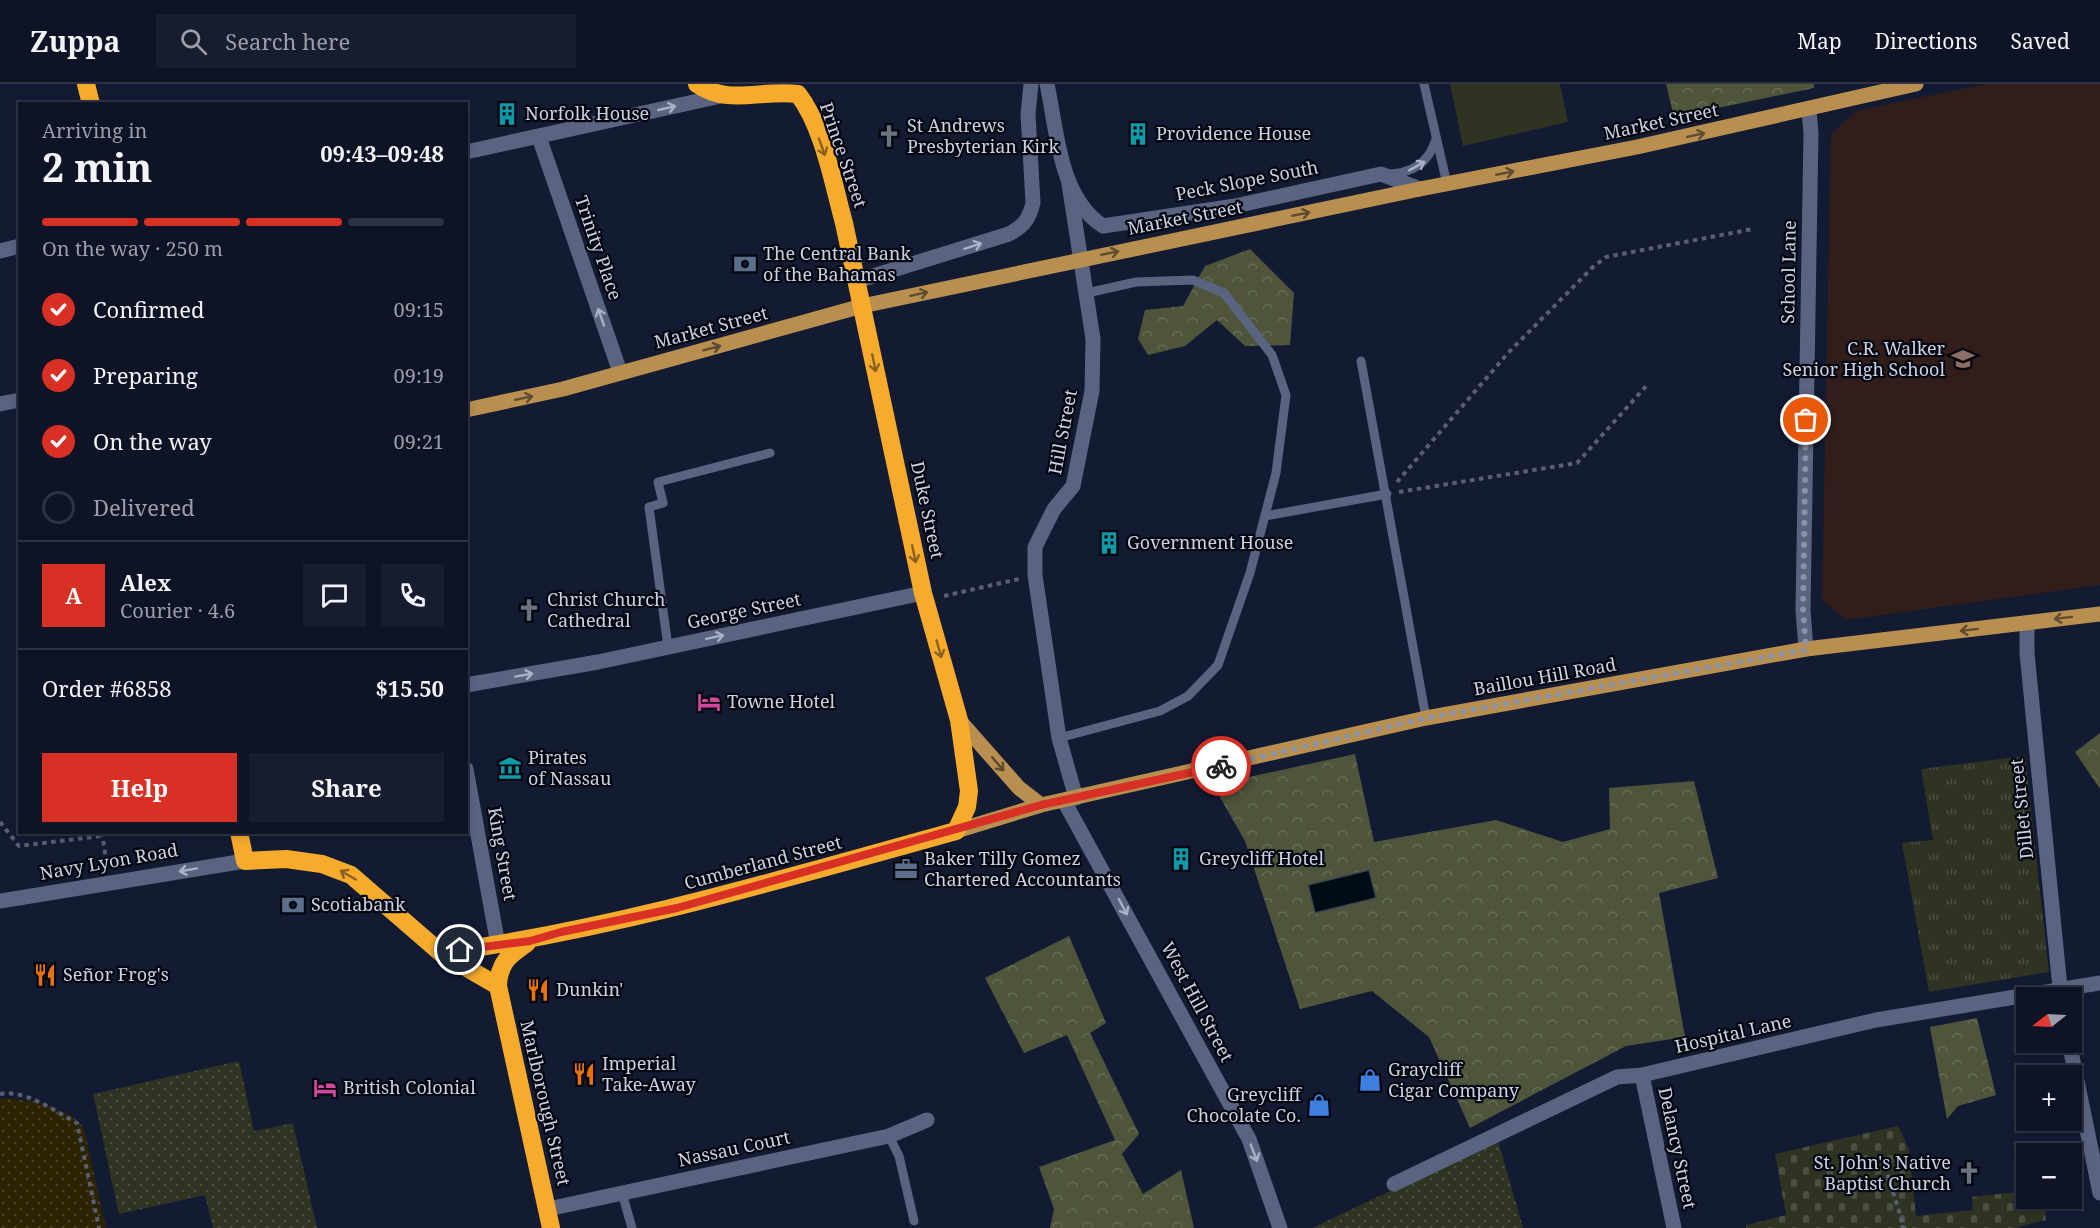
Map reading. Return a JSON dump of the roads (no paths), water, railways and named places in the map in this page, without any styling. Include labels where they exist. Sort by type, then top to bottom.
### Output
[{"type":"highway","points":[[86,84],[90,102]]},
{"type":"highway","points":[[697,84],[721,96]]},
{"type":"highway","name":"Prince Street","points":[[721,96],[788,93],[798,94],[802,99],[829,166],[862,306]]},
{"type":"highway","name":"Duke Street","points":[[862,306],[959,720],[969,791],[967,807],[956,831]]},
{"type":"highway","name":"Cumberland Street","points":[[441,953],[530,941],[561,932],[677,908],[956,831]]},
{"type":"highway","points":[[240,834],[245,861]]},
{"type":"highway","name":"Navy Lyon Road","points":[[245,861],[286,858],[322,864],[351,875],[441,953],[498,987]]},
{"type":"highway","name":"Cumberland Street","points":[[498,987],[499,972],[504,959],[530,941]]},
{"type":"highway","name":"Marlborough Street","points":[[498,987],[551,1228]]},
{"type":"main road","name":"Market Street","points":[[468,410],[563,389],[862,306],[1809,110],[1872,89],[1916,84]]},
{"type":"main road","name":"Baillou Hill Road","points":[[1005,817],[1041,805],[1426,718],[1806,650],[2100,614]]},
{"type":"main road","name":"Duke Street","points":[[959,720],[1019,788],[1041,805]]},
{"type":"main road","name":"Cumberland Street","points":[[956,831],[1005,817]]},
{"type":"street","points":[[857,282],[1022,228],[1030,217],[1033,203],[1028,114],[1031,84]]},
{"type":"street","points":[[1047,84],[1068,181]]},
{"type":"street","points":[[468,152],[721,96]]},
{"type":"street","name":"School Lane","points":[[1806,650],[1803,610],[1811,133],[1809,110]]},
{"type":"street","name":"Trinity Place","points":[[539,137],[620,372]]},
{"type":"street","points":[[1381,174],[1420,189]]},
{"type":"street","name":"Peck Slope South","points":[[1068,181],[1086,212],[1103,226],[1235,206],[1381,174]]},
{"type":"street","name":"Hill Street","points":[[1068,181],[1094,339],[1092,391],[1073,486],[1054,509],[1035,547],[1035,575],[1070,799]]},
{"type":"street","points":[[0,251],[18,246]]},
{"type":"street","points":[[0,404],[18,400]]},
{"type":"street","name":"George Street","points":[[468,685],[931,595]]},
{"type":"street","name":"Dillet Street","points":[[2027,623],[2027,653],[2059,987]]},
{"type":"street","name":"King Street","points":[[468,780],[498,945]]},
{"type":"street","name":"West Hill Street","points":[[1070,799],[1249,1139],[1280,1228]]},
{"type":"street","name":"Navy Lyon Road","points":[[5,901],[245,861]]},
{"type":"street","name":"Hospital Lane","points":[[2082,988],[2100,984]]},
{"type":"street","name":"Hospital Lane","points":[[1394,1184],[1617,1077],[1642,1075],[1876,1020],[2016,1000]]},
{"type":"street","points":[[2071,1053],[2100,1193]]},
{"type":"street","name":"Delancy Street","points":[[1642,1075],[1674,1228]]},
{"type":"street","name":"Nassau Court","points":[[548,1209],[889,1136],[927,1120]]},
{"type":"lane","points":[[1424,84],[1447,184]]},
{"type":"lane","name":"Peck Slope South","points":[[1381,174],[1402,172],[1420,165],[1432,153],[1437,136]]},
{"type":"lane","points":[[1059,738],[1160,711],[1188,696],[1218,665],[1250,573],[1276,473],[1286,395],[1272,355],[1224,293],[1193,280],[1136,282],[1087,293]]},
{"type":"lane","points":[[1361,361],[1426,718]]},
{"type":"lane","points":[[668,647],[650,507],[663,502],[658,482],[770,453]]},
{"type":"lane","points":[[1265,516],[1387,494]]},
{"type":"lane","points":[[889,1136],[899,1156],[914,1221]]},
{"type":"lane","points":[[622,1193],[632,1228]]},
{"type":"place","name":"Norfolk House","points":[[507,114]]},
{"type":"place","name":"Providence House","points":[[1138,134]]},
{"type":"place","name":"St Andrews Presbyterian Kirk","points":[[889,136]]},
{"type":"place","name":"The Central Bank of the Bahamas","points":[[745,264]]},
{"type":"place","name":"C.R. Walker Senior High School","points":[[1963,359]]},
{"type":"place","name":"Government House","points":[[1109,543]]},
{"type":"place","name":"Christ Church Cathedral","points":[[529,610]]},
{"type":"place","name":"Towne Hotel","points":[[709,702]]},
{"type":"place","name":"Pirates of Nassau","points":[[510,768]]},
{"type":"place","name":"Greycliff Hotel","points":[[1181,859]]},
{"type":"place","name":"Baker Tilly Gomez Chartered Accountants","points":[[906,869]]},
{"type":"place","name":"Scotiabank","points":[[293,905]]},
{"type":"place","name":"Señor Frog's","points":[[45,975]]},
{"type":"place","name":"Dunkin'","points":[[538,990]]},
{"type":"place","name":"Imperial Take-Away","points":[[584,1074]]},
{"type":"place","name":"Graycliff Cigar Company","points":[[1370,1080]]},
{"type":"place","name":"British Colonial","points":[[325,1088]]},
{"type":"place","name":"Greycliff Chocolate Co.","points":[[1319,1105]]},
{"type":"place","name":"St. John's Native Baptist Church","points":[[1969,1173]]}]
